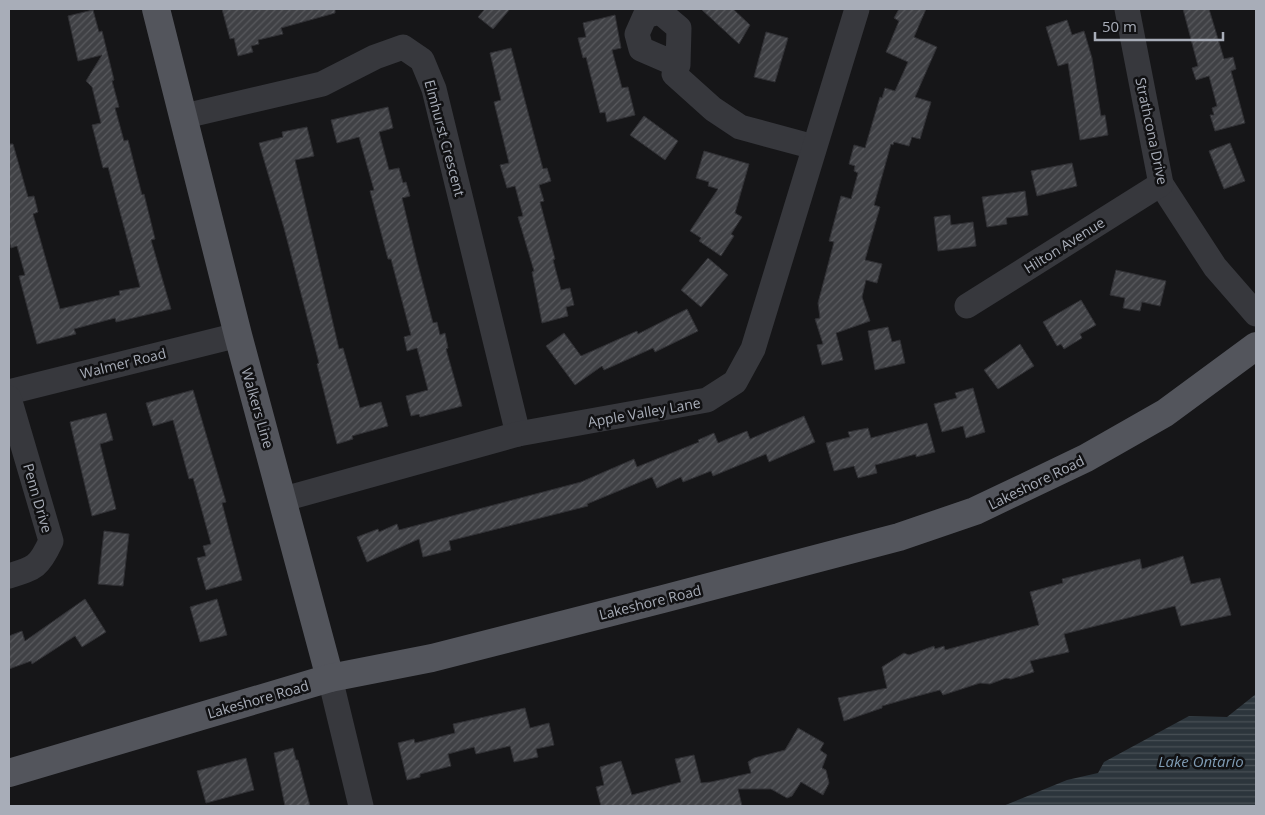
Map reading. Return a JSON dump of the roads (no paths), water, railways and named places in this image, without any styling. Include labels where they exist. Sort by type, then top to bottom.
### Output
[{"type":"main road","name":"Walkers Line","points":[[156,9],[185,116],[238,335],[284,498],[330,678]]},
{"type":"main road","name":"Lakeshore Road","points":[[9,773],[330,678],[432,658],[654,601],[899,537],[975,511],[1086,458],[1165,413],[1256,346]]},
{"type":"street","name":"Apple Valley Lane","points":[[284,498],[518,434],[707,400],[735,382],[753,349],[856,9]]},
{"type":"street","name":"Strathcona Drive","points":[[1128,9],[1161,184],[1215,267],[1256,314]]},
{"type":"street","name":"Elmhurst Crescent","points":[[185,116],[322,84],[375,57],[403,47],[422,60],[434,89],[518,434]]},
{"type":"street","points":[[678,65],[674,74],[713,109],[740,127],[814,147]]},
{"type":"street","name":"Hilton Avenue","points":[[967,306],[1161,184]]},
{"type":"street","name":"Walmer Road","points":[[9,392],[238,335]]},
{"type":"street","name":"Penn Drive","points":[[9,398],[51,541],[44,556],[34,568],[9,576]]},
{"type":"street","name":"Walkers Line","points":[[330,678],[360,806]]},
{"type":"water","name":"Lake Ontario","points":[[1256,694],[1256,806],[1003,806],[1067,780],[1098,773],[1104,762],[1189,716],[1227,717]]}]
